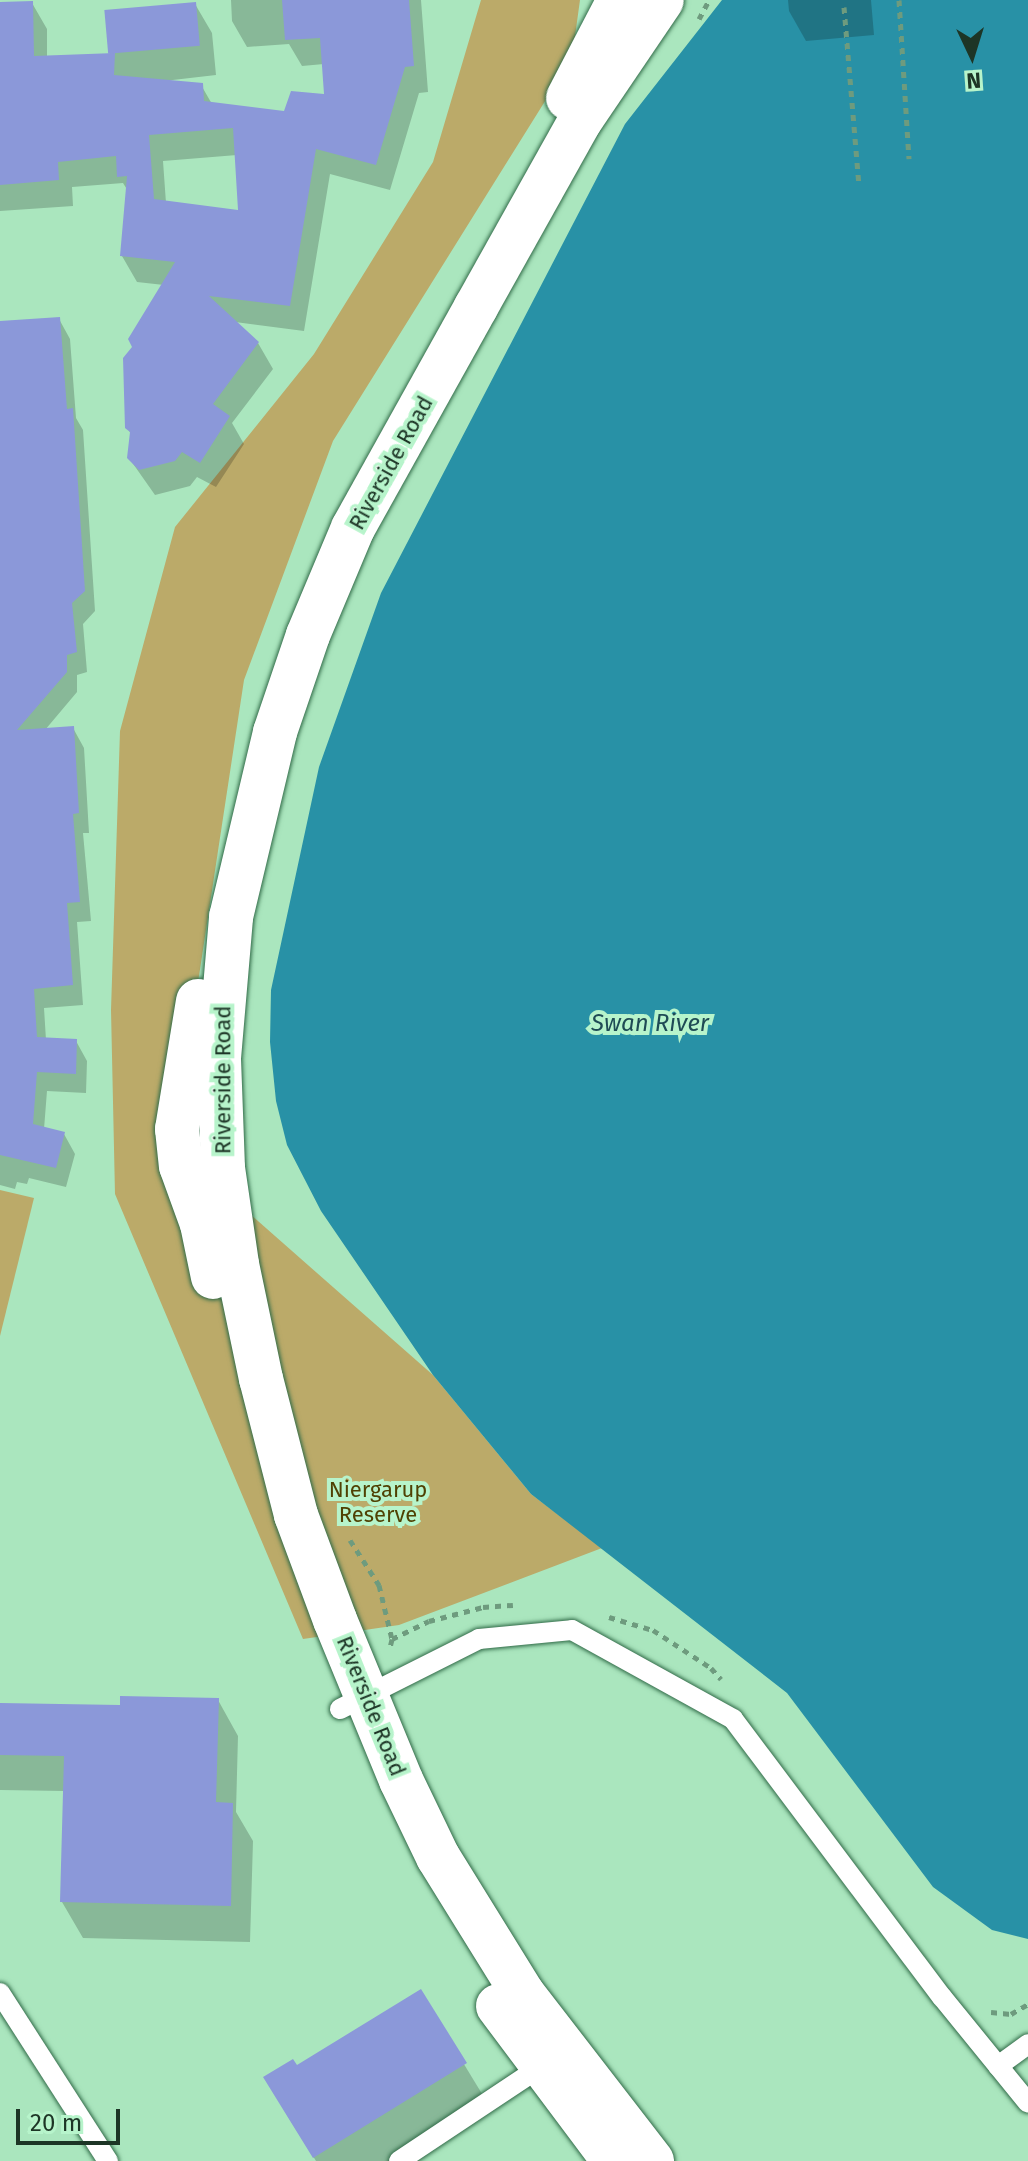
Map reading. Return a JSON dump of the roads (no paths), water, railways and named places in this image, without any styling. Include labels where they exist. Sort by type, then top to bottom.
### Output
[{"type":"street","name":"Riverside Road","points":[[363,1698],[290,1581],[245,1418],[202,1224],[181,1166],[177,1129],[216,884],[233,798],[262,698],[340,508],[619,0]]},
{"type":"street","name":"Riverside Road","points":[[652,2161],[554,2059],[429,1898],[382,1808],[363,1698],[296,1515],[261,1379],[237,1264],[223,1168],[219,1058],[231,917],[275,732],[308,635],[353,528],[580,121],[678,14]]},
{"type":"street","name":"Riverside Road","points":[[554,2059],[614,2161]]},
{"type":"lane","points":[[363,1698],[479,1639],[572,1630],[733,1719],[1028,2103]]},
{"type":"lane","points":[[0,1993],[108,2161]]},
{"type":"lane","points":[[998,2066],[1028,2044]]},
{"type":"lane","points":[[399,2161],[554,2059]]},
{"type":"water","name":"Swan River","points":[[722,0],[1028,0],[1028,1939],[992,1930],[933,1887],[787,1693],[531,1494],[433,1375],[321,1211],[287,1145],[276,1101],[270,1042],[271,990],[319,767],[381,593],[625,124]]},
{"type":"park label","name":"Niergarup Reserve","points":[[378,1502]]}]
